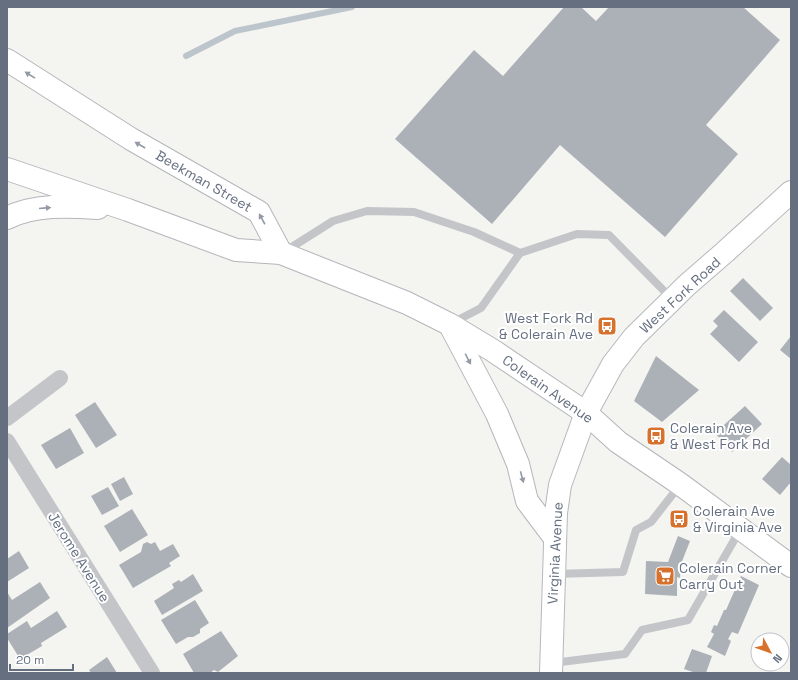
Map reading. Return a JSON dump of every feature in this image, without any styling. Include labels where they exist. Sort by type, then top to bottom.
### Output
[{"type":"main road","name":"Beekman Street","points":[[7,60],[132,139],[259,212],[281,253]]},
{"type":"main road","points":[[7,169],[128,210],[236,250],[281,253]]},
{"type":"main road","name":"West Fork Road","points":[[586,412],[613,364],[634,338],[672,299],[791,192]]},
{"type":"main road","points":[[7,218],[39,208],[73,206],[128,210]]},
{"type":"main road","name":"Colerain Avenue","points":[[281,253],[407,303],[449,324],[492,350],[586,412],[618,442],[680,484],[740,530],[791,566]]},
{"type":"main road","points":[[449,324],[497,414],[518,464],[527,501],[554,537]]},
{"type":"main road","name":"Virginia Avenue","points":[[551,668],[554,537],[560,485],[586,412]]},
{"type":"street","points":[[7,418],[60,378]]},
{"type":"street","name":"Jerome Avenue","points":[[7,441],[152,673]]},
{"type":"lane","points":[[281,253],[333,221],[367,211],[414,212],[474,232],[520,252]]},
{"type":"lane","points":[[449,324],[481,308],[520,252],[577,234],[609,235],[672,299]]},
{"type":"lane","points":[[553,574],[623,572],[636,530],[651,522],[680,484]]},
{"type":"lane","points":[[551,668],[625,654],[642,630],[688,620],[740,530]]},
{"type":"building","points":[[564,7],[581,7],[596,21],[609,7],[743,7],[780,40],[706,125],[738,154],[665,237],[560,145],[492,224],[395,139],[474,50],[503,76]]},
{"type":"building","points":[[743,278],[773,308],[760,321],[730,291]]},
{"type":"building","points":[[724,310],[758,342],[739,362],[710,334],[718,326],[713,321]]},
{"type":"building","points":[[791,336],[791,359],[780,350]]},
{"type":"building","points":[[656,356],[699,390],[662,422],[634,401]]},
{"type":"building","points":[[95,402],[117,435],[96,448],[75,415]]},
{"type":"building","points":[[745,406],[762,424],[732,452],[715,433]]},
{"type":"building","points":[[70,428],[84,453],[56,469],[41,445]]},
{"type":"building","points":[[782,457],[791,465],[791,482],[780,495],[762,479]]},
{"type":"building","points":[[124,477],[133,494],[120,501],[111,484]]},
{"type":"building","points":[[108,487],[119,506],[102,515],[91,496]]},
{"type":"building","points":[[132,509],[148,535],[120,552],[104,526]]},
{"type":"building","points":[[678,536],[690,541],[681,564],[680,578],[677,577],[677,596],[645,594],[646,561],[668,562]]},
{"type":"building","points":[[147,542],[151,544],[155,542],[160,551],[173,544],[180,556],[169,563],[171,566],[133,588],[119,565],[141,552],[143,544]]},
{"type":"building","points":[[19,551],[29,568],[7,582],[7,559]]},
{"type":"building","points":[[193,574],[203,591],[162,615],[154,601],[174,588],[172,584],[179,580],[181,582]]},
{"type":"building","points":[[741,576],[759,585],[738,634],[732,632],[728,639],[731,641],[725,656],[707,647],[714,634],[711,632],[714,625],[717,626],[724,610],[726,610]]},
{"type":"building","points":[[40,582],[50,598],[7,628],[7,592],[12,600]]},
{"type":"building","points":[[195,600],[209,623],[200,629],[200,633],[193,637],[188,637],[176,644],[161,620]]},
{"type":"building","points":[[57,611],[67,627],[41,643],[42,646],[20,659],[7,638],[7,634],[27,621],[31,628]]},
{"type":"building","points":[[221,631],[238,656],[218,672],[214,670],[210,673],[194,673],[183,654]]},
{"type":"building","points":[[692,649],[712,656],[706,673],[696,673],[684,669]]},
{"type":"building","points":[[107,657],[117,673],[91,673],[89,670]]},
{"type":"waterway","points":[[186,56],[235,31],[352,7]]},
{"type":"place","name":"West Fork Rd & Colerain Ave","points":[[607,326]]},
{"type":"place","name":"Colerain Ave & West Fork Rd","points":[[656,436]]},
{"type":"place","name":"Colerain Ave & Virginia Ave","points":[[679,519]]},
{"type":"place","name":"Colerain Corner Carry Out","points":[[665,576]]}]
